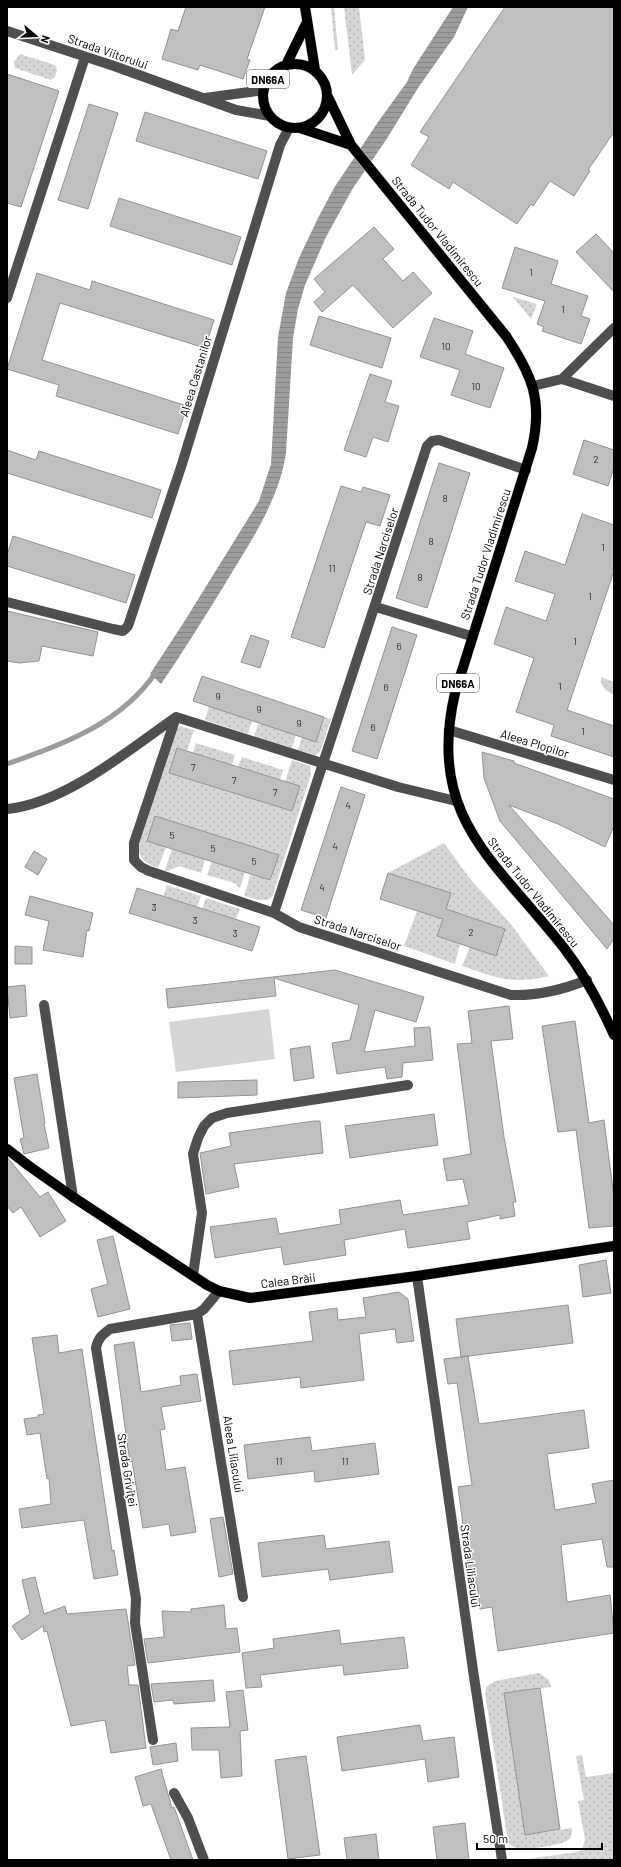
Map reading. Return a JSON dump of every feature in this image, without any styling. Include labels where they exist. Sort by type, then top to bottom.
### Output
[{"type":"main road","name":"DN66A","points":[[305,7],[306,24],[315,70]]},
{"type":"main road","name":"DN66A","points":[[286,65],[306,24]]},
{"type":"main road","name":"DN66A","points":[[270,116],[265,106],[264,90],[269,76],[277,69],[286,65],[296,63],[306,65],[315,70],[322,78],[328,97]]},
{"type":"main road","points":[[300,128],[319,118],[325,108],[328,97]]},
{"type":"main road","name":"Strada Tudor Vladimirescu","points":[[328,97],[351,145],[506,336],[519,356],[533,386],[538,415],[535,436],[526,470],[455,693],[449,730],[449,769],[456,801],[473,836],[488,858],[565,948],[587,980],[614,1034]]},
{"type":"main road","points":[[270,116],[278,124],[289,128],[300,128],[351,145]]},
{"type":"main road","name":"Calea Brăii","points":[[7,1149],[74,1197],[193,1276],[219,1291],[250,1298],[417,1276],[614,1246]]},
{"type":"street","name":"Strada Viitorului","points":[[7,31],[85,56],[236,110],[270,116]]},
{"type":"street","points":[[7,298],[85,56]]},
{"type":"street","name":"Strada Viitorului","points":[[201,98],[264,90]]},
{"type":"street","name":"Aleea Castanilor","points":[[7,602],[123,631],[131,619],[182,464],[280,145],[289,128]]},
{"type":"street","points":[[533,386],[562,379],[614,328]]},
{"type":"street","points":[[562,379],[614,396]]},
{"type":"street","name":"Strada Narciselor","points":[[526,470],[439,440],[432,440],[427,446],[376,607],[322,763],[274,913],[298,926],[511,995],[530,996],[561,990],[587,980]]},
{"type":"street","points":[[376,607],[472,636]]},
{"type":"street","points":[[176,717],[398,787],[456,801]]},
{"type":"street","points":[[7,809],[24,808],[79,783],[176,717]]},
{"type":"street","points":[[176,717],[134,843],[134,860],[141,867],[149,871],[274,913]]},
{"type":"street","name":"Aleea Plopilor","points":[[449,730],[614,780]]},
{"type":"street","points":[[44,1005],[74,1197]]},
{"type":"street","points":[[193,1276],[202,1214],[193,1154],[204,1126],[212,1118],[227,1113],[408,1085]]},
{"type":"street","name":"Strada Liliacului","points":[[417,1276],[474,1677],[502,1860]]},
{"type":"street","points":[[197,1314],[219,1291]]},
{"type":"street","name":"Aleea Liliacului","points":[[197,1314],[243,1597]]},
{"type":"street","name":"Strada Griviţei","points":[[153,1740],[135,1623],[136,1599],[96,1348],[98,1341],[110,1329],[197,1314]]},
{"type":"street","points":[[174,1793],[188,1818],[204,1860]]},
{"type":"shaded area","points":[[331,7],[334,7],[338,50],[335,50]]},
{"type":"shaded area","points":[[344,7],[359,7],[365,60],[352,75]]},
{"type":"shaded area","points":[[453,7],[468,7],[454,37],[418,88],[386,140],[353,188],[326,237],[305,285],[298,309],[293,338],[286,453],[277,488],[270,505],[244,553],[161,684],[150,674],[259,501],[271,464],[278,337],[286,293],[299,258],[334,188],[407,82],[413,69]]},
{"type":"shaded area","points":[[20,54],[55,65],[57,70],[55,77],[51,80],[15,68],[14,62]]},
{"type":"shaded area","points":[[513,297],[537,304],[531,319]]},
{"type":"shaded area","points":[[601,677],[614,682],[614,695],[604,688],[601,683]]},
{"type":"shaded area","points":[[209,706],[252,721],[248,734],[205,720]]},
{"type":"shaded area","points":[[324,717],[331,719],[320,752],[316,755],[298,750],[302,737],[316,742]]},
{"type":"shaded area","points":[[259,723],[296,735],[292,748],[254,736]]},
{"type":"shaded area","points":[[180,726],[194,730],[187,751],[177,748],[169,773],[292,811],[300,786],[285,782],[292,760],[310,766],[311,774],[272,897],[267,900],[259,900],[244,896],[251,873],[271,879],[278,855],[197,829],[166,847],[158,868],[144,861],[140,855],[138,846],[177,728]]},
{"type":"shaded area","points":[[196,743],[235,755],[232,765],[193,753]]},
{"type":"shaded area","points":[[242,757],[283,770],[280,780],[238,767]]},
{"type":"shaded area","points":[[444,843],[471,880],[510,923],[549,976],[524,980],[505,979],[462,966],[470,947],[496,956],[505,929],[446,909],[451,893],[388,873]]},
{"type":"shaded area","points":[[172,849],[205,859],[201,873],[179,866],[168,871],[165,870]]},
{"type":"shaded area","points":[[212,861],[245,872],[240,888],[234,883],[207,875]]},
{"type":"shaded area","points":[[167,885],[201,896],[197,907],[163,896]]},
{"type":"shaded area","points":[[206,898],[240,909],[236,919],[202,909]]},
{"type":"shaded area","points":[[417,911],[443,919],[437,936],[460,944],[455,964],[404,946]]},
{"type":"shaded area","points":[[269,1009],[275,1059],[176,1072],[169,1022]]},
{"type":"shaded area","points":[[539,1673],[549,1680],[551,1687],[505,1693],[525,1835],[572,1828],[572,1833],[568,1840],[559,1844],[520,1849],[514,1847],[508,1841],[485,1693],[486,1687],[495,1681]]},
{"type":"shaded area","points":[[582,1755],[586,1777],[614,1773],[614,1860],[520,1860],[577,1852],[582,1849],[585,1840],[578,1801],[584,1800],[576,1756]]},
{"type":"building","points":[[186,7],[265,7],[247,59],[250,60],[243,79],[200,65],[198,70],[162,59],[171,29],[178,31]]},
{"type":"building","points":[[505,7],[614,7],[614,132],[588,170],[590,171],[574,196],[550,181],[533,206],[531,204],[517,224],[453,182],[449,189],[411,165],[429,137],[420,132]]},
{"type":"building","points":[[7,74],[59,91],[21,207],[7,203]]},
{"type":"building","points":[[89,104],[118,113],[88,209],[58,200]]},
{"type":"building","points":[[145,112],[267,151],[258,179],[136,141]]},
{"type":"building","points":[[119,198],[241,237],[232,265],[110,226]]},
{"type":"building","points":[[374,227],[394,249],[383,259],[403,281],[413,272],[432,293],[393,328],[353,285],[322,312],[314,302],[325,292],[314,279]]},
{"type":"building","points":[[596,234],[614,253],[614,292],[576,252]]},
{"type":"building","points":[[515,247],[558,261],[551,284],[588,296],[581,316],[590,319],[581,344],[542,331],[544,327],[537,324],[545,301],[502,288]]},
{"type":"building","points":[[37,273],[90,290],[92,281],[214,320],[205,348],[60,303],[42,360],[187,406],[178,434],[56,396],[59,385],[7,369]]},
{"type":"building","points":[[319,316],[391,338],[382,368],[310,345]]},
{"type":"building","points":[[434,318],[473,331],[465,354],[504,368],[490,408],[451,395],[460,370],[420,357]]},
{"type":"building","points":[[370,374],[392,381],[385,402],[399,406],[388,442],[373,437],[366,457],[344,450]]},
{"type":"building","points":[[584,440],[614,450],[614,467],[608,486],[573,474]]},
{"type":"building","points":[[7,450],[36,460],[39,451],[161,490],[152,518],[7,473]]},
{"type":"building","points":[[439,463],[470,473],[427,608],[396,598]]},
{"type":"building","points":[[341,486],[361,492],[363,487],[390,495],[380,526],[366,522],[324,648],[291,637]]},
{"type":"building","points":[[582,514],[614,525],[614,571],[567,710],[614,726],[614,757],[551,736],[554,725],[516,712],[534,658],[494,644],[506,607],[546,621],[555,594],[515,581],[525,551],[565,565]]},
{"type":"building","points":[[13,536],[135,575],[126,603],[7,566],[7,555]]},
{"type":"building","points":[[7,611],[98,632],[93,656],[42,646],[39,661],[19,663],[7,661]]},
{"type":"building","points":[[392,627],[417,635],[377,759],[352,751]]},
{"type":"building","points":[[251,635],[269,641],[260,668],[241,662]]},
{"type":"building","points":[[202,676],[324,717],[316,742],[193,701]]},
{"type":"building","points":[[177,748],[300,786],[292,811],[169,773]]},
{"type":"building","points":[[482,752],[514,761],[514,763],[614,799],[614,826],[605,847],[558,824],[509,805],[614,925],[614,939],[607,949],[500,821],[484,778]]},
{"type":"building","points":[[341,787],[365,795],[326,918],[301,910]]},
{"type":"building","points":[[155,816],[279,855],[270,880],[147,841]]},
{"type":"building","points":[[34,851],[47,859],[38,875],[25,867]]},
{"type":"building","points":[[388,873],[451,893],[446,909],[505,929],[496,956],[437,936],[443,919],[380,899]]},
{"type":"building","points":[[137,888],[260,927],[252,951],[129,913]]},
{"type":"building","points":[[30,896],[93,913],[89,931],[87,930],[83,957],[43,950],[49,921],[25,915]]},
{"type":"building","points":[[15,946],[32,947],[32,964],[15,964]]},
{"type":"building","points":[[335,970],[424,997],[416,1022],[375,1010],[364,1052],[415,1046],[414,1028],[430,1027],[433,1060],[403,1063],[402,1077],[387,1079],[385,1067],[337,1074],[332,1043],[350,1040],[359,1005],[274,978],[276,996],[168,1008],[166,989]]},
{"type":"building","points":[[25,985],[27,1016],[10,1018],[7,987]]},
{"type":"building","points":[[509,1006],[513,1039],[491,1041],[504,1137],[516,1202],[513,1202],[515,1216],[500,1219],[500,1215],[467,1222],[470,1239],[408,1248],[405,1229],[344,1240],[346,1255],[284,1265],[281,1247],[215,1258],[210,1227],[276,1218],[279,1234],[341,1224],[339,1210],[400,1200],[403,1215],[469,1205],[463,1179],[447,1181],[443,1159],[471,1154],[457,1044],[472,1043],[468,1011]]},
{"type":"building","points":[[575,1021],[589,1123],[604,1120],[614,1198],[614,1226],[589,1228],[576,1130],[558,1132],[542,1026]]},
{"type":"building","points":[[310,1046],[314,1078],[294,1081],[290,1049]]},
{"type":"building","points":[[37,1074],[49,1148],[24,1154],[20,1139],[24,1138],[14,1078]]},
{"type":"building","points":[[257,1080],[257,1095],[178,1098],[178,1082]]},
{"type":"building","points":[[434,1114],[438,1145],[350,1158],[345,1126]]},
{"type":"building","points":[[320,1121],[323,1153],[234,1164],[239,1187],[206,1194],[200,1153],[231,1146],[229,1133]]},
{"type":"building","points":[[7,1157],[40,1197],[48,1192],[66,1221],[40,1237],[21,1207],[13,1213],[7,1206]]},
{"type":"building","points":[[113,1236],[130,1309],[98,1317],[91,1289],[108,1284],[97,1240]]},
{"type":"building","points":[[606,1260],[611,1293],[583,1297],[579,1265]]},
{"type":"building","points":[[399,1292],[408,1299],[414,1341],[397,1343],[395,1329],[359,1334],[364,1380],[301,1388],[300,1377],[233,1385],[229,1351],[313,1341],[309,1312],[337,1308],[338,1320],[366,1317],[363,1298]]},
{"type":"building","points":[[568,1305],[573,1343],[461,1357],[456,1319]]},
{"type":"building","points":[[190,1323],[192,1339],[172,1341],[170,1325]]},
{"type":"building","points":[[57,1335],[59,1353],[82,1349],[112,1551],[114,1550],[118,1575],[94,1579],[84,1520],[22,1528],[19,1509],[51,1504],[49,1478],[47,1479],[40,1433],[27,1435],[24,1419],[38,1417],[38,1415],[44,1414],[32,1338]]},
{"type":"building","points":[[134,1342],[141,1392],[181,1385],[180,1376],[197,1374],[201,1401],[161,1407],[165,1429],[160,1430],[166,1470],[185,1467],[196,1532],[171,1536],[169,1524],[143,1528],[132,1461],[130,1462],[114,1345]]},
{"type":"building","points":[[468,1356],[479,1424],[584,1410],[589,1448],[547,1454],[555,1510],[596,1503],[592,1484],[614,1480],[614,1567],[607,1567],[602,1539],[561,1545],[567,1602],[610,1595],[614,1633],[498,1651],[492,1607],[480,1609],[477,1584],[471,1585],[458,1487],[472,1485],[457,1383],[448,1384],[444,1359]]},
{"type":"building","points":[[310,1437],[312,1451],[375,1443],[379,1474],[315,1482],[314,1471],[248,1479],[244,1445]]},
{"type":"building","points":[[223,1517],[233,1574],[219,1577],[210,1519]]},
{"type":"building","points":[[324,1535],[326,1549],[389,1541],[393,1572],[330,1580],[328,1569],[262,1577],[258,1543]]},
{"type":"building","points":[[35,1577],[44,1614],[65,1606],[67,1614],[126,1609],[135,1665],[127,1666],[129,1685],[138,1685],[146,1748],[111,1753],[105,1720],[71,1726],[47,1631],[44,1632],[43,1626],[22,1640],[12,1626],[30,1614],[22,1580]]},
{"type":"building","points":[[224,1605],[226,1629],[237,1628],[240,1652],[148,1663],[144,1639],[164,1637],[162,1611],[191,1612],[191,1609]]},
{"type":"building","points":[[339,1630],[341,1644],[404,1637],[408,1668],[344,1675],[343,1665],[260,1675],[262,1687],[246,1688],[242,1653],[274,1648],[273,1639]]},
{"type":"building","points":[[213,1680],[215,1701],[174,1704],[173,1700],[154,1702],[151,1684]]},
{"type":"building","points":[[540,1688],[560,1829],[525,1835],[504,1693]]},
{"type":"building","points":[[243,1690],[248,1730],[240,1731],[242,1776],[221,1778],[219,1750],[192,1750],[191,1728],[230,1727],[226,1692]]},
{"type":"building","points":[[420,1725],[423,1741],[454,1737],[459,1777],[428,1782],[425,1759],[342,1771],[337,1737]]},
{"type":"building","points":[[176,1743],[178,1761],[153,1765],[150,1747]]},
{"type":"building","points":[[306,1756],[320,1855],[288,1859],[275,1760]]},
{"type":"building","points":[[161,1769],[172,1808],[174,1807],[193,1860],[171,1860],[151,1804],[143,1806],[135,1777]]},
{"type":"building","points":[[465,1823],[469,1860],[437,1860],[433,1827]]},
{"type":"building","points":[[376,1834],[379,1860],[347,1860],[344,1838]]},
{"type":"waterway","points":[[7,764],[70,740],[108,719],[126,706],[142,690],[156,672]]}]
